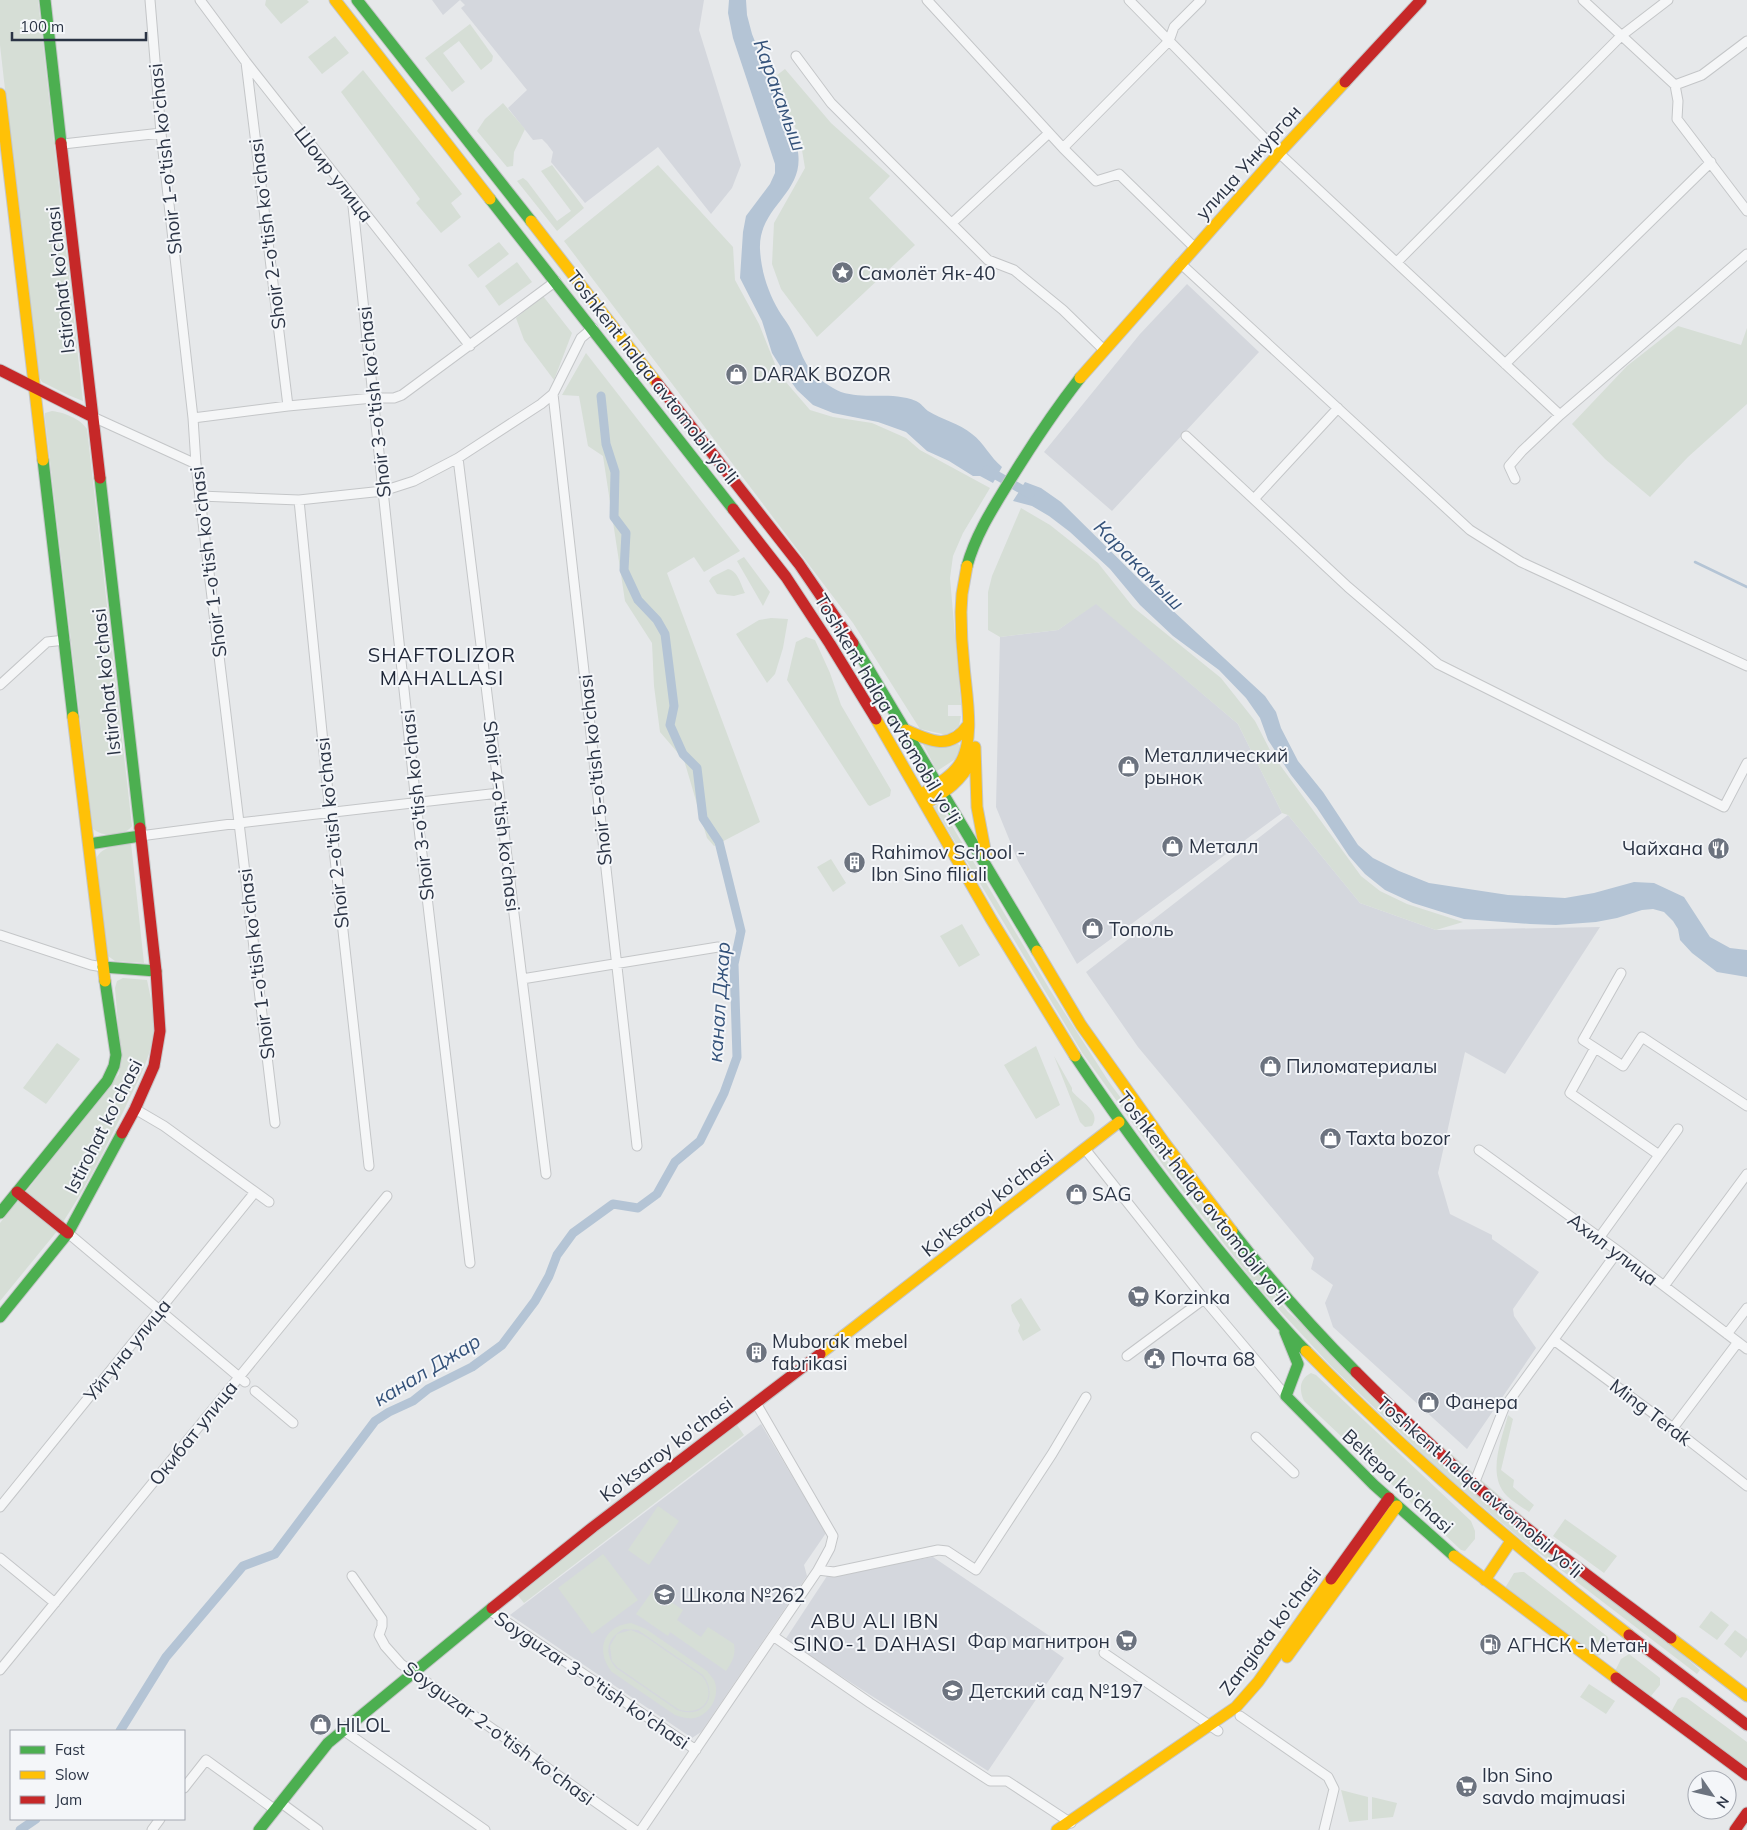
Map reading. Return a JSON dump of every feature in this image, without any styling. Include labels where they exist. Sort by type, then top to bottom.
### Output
[{"type":"main road","name":"Istirohat ko'chasi","points":[[0,1317],[68,1233],[135,1109],[154,1066],[159,1043],[156,971],[46,0]]},
{"type":"main road","name":"Toshkent halqa avtomobil yo'li","points":[[335,0],[786,577],[829,641],[1049,1018],[1119,1122],[1215,1247],[1283,1327],[1390,1434],[1511,1541],[1747,1725]]},
{"type":"main road","name":"Toshkent halqa avtomobil yo'li","points":[[357,0],[799,564],[845,629],[1081,1024],[1138,1108],[1239,1240],[1326,1342],[1399,1415],[1474,1484],[1527,1528],[1747,1696]]},
{"type":"main road","name":"улица Ункургон","points":[[997,505],[1030,454],[1104,350],[1279,153],[1421,0]]},
{"type":"main road","name":"Istirohat ko'chasi","points":[[0,94],[103,967],[115,1045],[115,1060],[107,1081],[0,1213]]},
{"type":"main road","points":[[437,131],[451,120]]},
{"type":"main road","points":[[0,369],[12,370],[20,368],[30,355]]},
{"type":"main road","points":[[0,369],[93,417]]},
{"type":"main road","points":[[941,788],[963,759],[967,745],[968,724],[961,625],[962,592],[965,576],[974,546],[997,505]]},
{"type":"main road","points":[[991,872],[982,839],[978,807],[967,622],[968,591],[979,546],[997,505]]},
{"type":"main road","points":[[829,641],[845,629]]},
{"type":"main road","points":[[906,730],[925,738],[942,742],[958,737],[964,732],[968,724]]},
{"type":"main road","points":[[922,799],[958,781],[968,768],[975,747]]},
{"type":"main road","points":[[89,844],[140,836]]},
{"type":"main road","points":[[103,967],[156,971]]},
{"type":"main road","name":"Ko'ksaroy ko'chasi","points":[[259,1830],[328,1743],[343,1730],[593,1527],[1119,1122]]},
{"type":"main road","points":[[17,1192],[68,1233]]},
{"type":"main road","points":[[1283,1327],[1298,1364],[1286,1396]]},
{"type":"main road","points":[[1298,1364],[1320,1366]]},
{"type":"main road","name":"Beltepa ko'chasi","points":[[1286,1396],[1393,1502],[1447,1551],[1747,1775]]},
{"type":"main road","name":"Zangiota ko'chasi","points":[[1057,1830],[1071,1825],[1214,1728],[1240,1716],[1262,1691],[1393,1502]]},
{"type":"main road","name":"Zangiota ko'chasi","points":[[1214,1728],[1258,1682],[1393,1502]]},
{"type":"main road","points":[[1485,1580],[1511,1541]]},
{"type":"main road","points":[[1701,1691],[1715,1672]]},
{"type":"main road","points":[[1735,1830],[1747,1813]]},
{"type":"street","name":"Shoir 1-o'tish ko'chasi","points":[[150,0],[161,133],[193,418],[196,464],[275,1123]]},
{"type":"street","name":"Шоир улица","points":[[200,0],[246,62],[470,346]]},
{"type":"street","points":[[927,0],[1049,133],[1096,181],[1120,174],[1194,247]]},
{"type":"street","points":[[1129,0],[1279,153],[1560,415]]},
{"type":"street","points":[[1064,148],[1169,41],[1174,27],[1201,0]]},
{"type":"street","points":[[1584,0],[1675,85],[1678,100],[1677,119],[1747,211]]},
{"type":"street","points":[[1397,262],[1621,36],[1668,0]]},
{"type":"street","points":[[1675,85],[1702,75],[1747,41]]},
{"type":"street","points":[[796,56],[831,103],[988,260],[1014,270],[1063,310],[1104,350]]},
{"type":"street","name":"Shoir 2-o'tish ko'chasi","points":[[246,62],[288,406]]},
{"type":"street","points":[[63,144],[161,133]]},
{"type":"street","points":[[952,223],[1049,133]]},
{"type":"street","points":[[1505,364],[1711,162]]},
{"type":"street","name":"Shoir 3-o'tish ko'chasi","points":[[352,197],[416,804],[470,1263]]},
{"type":"street","points":[[1515,479],[1509,466],[1522,451],[1560,415],[1747,254]]},
{"type":"street","points":[[1180,263],[1470,530],[1514,558],[1747,666]]},
{"type":"street","points":[[193,418],[288,406],[373,398],[386,399],[402,395],[556,281]]},
{"type":"street","points":[[200,496],[299,500],[383,491],[414,481],[458,458],[541,404],[553,394],[581,338],[592,328]]},
{"type":"street","name":"Shoir 5-o'tish ko'chasi","points":[[553,394],[638,1146]]},
{"type":"street","points":[[1254,499],[1338,408]]},
{"type":"street","points":[[93,417],[196,464]]},
{"type":"street","points":[[1186,436],[1348,587],[1438,664],[1724,807],[1747,763]]},
{"type":"street","name":"Shoir 4-o'tish ko'chasi","points":[[458,458],[546,1174]]},
{"type":"street","name":"Shoir 2-o'tish ko'chasi","points":[[299,500],[330,813],[369,1166]]},
{"type":"street","points":[[0,685],[47,642],[65,640]]},
{"type":"street","points":[[140,836],[499,793]]},
{"type":"street","points":[[0,935],[91,966],[103,967]]},
{"type":"street","points":[[522,979],[718,947]]},
{"type":"street","points":[[1622,973],[1583,1040],[1623,1066],[1642,1037],[1747,1106]]},
{"type":"street","points":[[1595,1048],[1570,1093],[1659,1155]]},
{"type":"street","points":[[135,1109],[164,1126],[269,1202]]},
{"type":"street","points":[[1599,1238],[1678,1129]]},
{"type":"street","name":"Beltepa ko'chasi","points":[[1085,1149],[1204,1299],[1286,1396]]},
{"type":"street","name":"Ахил улица","points":[[1479,1150],[1618,1251],[1747,1349]]},
{"type":"street","points":[[1664,1286],[1747,1174]]},
{"type":"street","name":"Уйгуна улица","points":[[0,1508],[255,1192]]},
{"type":"street","name":"Окибат улица","points":[[0,1670],[242,1380],[387,1196]]},
{"type":"street","points":[[68,1233],[242,1380]]},
{"type":"street","points":[[1474,1484],[1504,1408],[1618,1251]]},
{"type":"street","points":[[1127,1356],[1204,1299]]},
{"type":"street","points":[[1728,1334],[1747,1308]]},
{"type":"street","name":"Ming Terak","points":[[1555,1340],[1747,1486]]},
{"type":"street","points":[[1673,1428],[1738,1342]]},
{"type":"street","points":[[255,1391],[293,1423]]},
{"type":"street","points":[[818,1570],[834,1572],[938,1550],[947,1552],[976,1570],[1052,1454],[1086,1397]]},
{"type":"street","points":[[641,1830],[818,1570],[833,1541],[833,1536],[756,1403]]},
{"type":"street","points":[[1256,1437],[1294,1473]]},
{"type":"street","points":[[0,1558],[55,1603]]},
{"type":"street","name":"Soyguzar 2-o'tish ko'chasi","points":[[352,1576],[382,1619],[379,1635],[385,1646],[401,1664],[635,1830]]},
{"type":"street","name":"Soyguzar 3-o'tish ko'chasi","points":[[489,1610],[696,1750]]},
{"type":"street","points":[[773,1636],[990,1781],[1007,1781],[1071,1825]]},
{"type":"street","points":[[1104,1653],[1214,1728]]},
{"type":"street","points":[[1240,1716],[1328,1777],[1334,1789],[1324,1830]]},
{"type":"street","points":[[343,1730],[486,1830]]},
{"type":"street","points":[[185,1787],[206,1760],[318,1830]]},
{"type":"shaded area","points":[[0,0],[38,0],[83,401],[42,382],[37,373],[0,45]]},
{"type":"shaded area","points":[[266,0],[307,0],[309,2],[281,24],[265,5]]},
{"type":"shaded area","points":[[432,0],[460,0],[443,15]]},
{"type":"shaded area","points":[[460,0],[704,0],[699,30],[741,165],[732,188],[711,214],[658,147],[585,203],[551,162],[553,152],[547,144],[542,139],[533,140],[508,108],[527,90],[461,8],[465,5]]},
{"type":"shaded area","points":[[470,24],[493,56],[492,61],[481,70],[459,41],[443,53],[465,82],[452,92],[425,58]]},
{"type":"shaded area","points":[[335,36],[349,53],[322,74],[308,57]]},
{"type":"shaded area","points":[[785,69],[831,123],[890,176],[869,198],[915,245],[817,337],[781,289],[772,264],[774,223],[805,168],[800,138],[772,79]]},
{"type":"shaded area","points":[[363,70],[462,194],[451,203],[461,217],[441,233],[416,203],[420,199],[341,92]]},
{"type":"shaded area","points":[[503,103],[525,129],[514,152],[513,166],[507,167],[477,131],[485,119]]},
{"type":"shaded area","points":[[552,165],[584,208],[557,231],[517,181],[523,178],[527,181],[557,221],[571,211],[541,171]]},
{"type":"shaded area","points":[[658,165],[733,247],[735,280],[759,324],[779,374],[810,410],[833,417],[872,423],[906,438],[920,450],[990,488],[963,533],[953,556],[950,578],[961,705],[948,705],[948,716],[961,716],[959,726],[947,735],[920,729],[853,623],[564,241]]},
{"type":"shaded area","points":[[499,242],[509,254],[478,278],[468,265]]},
{"type":"shaded area","points":[[517,262],[532,282],[499,306],[485,286]]},
{"type":"shaded area","points":[[1187,284],[1259,352],[1112,511],[1044,452],[1140,334]]},
{"type":"shaded area","points":[[543,296],[572,333],[554,380],[524,340],[516,318]]},
{"type":"shaded area","points":[[1678,326],[1741,345],[1747,328],[1747,404],[1688,457],[1650,497],[1605,459],[1572,424],[1627,366]]},
{"type":"shaded area","points":[[586,353],[740,551],[704,572],[694,557],[667,573],[760,822],[714,846],[707,838],[684,760],[660,732],[654,686],[652,643],[625,601],[603,456],[588,446],[579,396],[562,395]]},
{"type":"shaded area","points":[[52,411],[81,422],[87,429],[132,826],[124,833],[113,835],[102,834],[93,829],[45,418],[45,413]]},
{"type":"shaded area","points":[[1021,508],[1050,525],[1098,563],[1133,607],[1221,678],[1255,721],[1272,754],[1361,876],[1380,891],[1407,904],[1463,922],[1436,930],[1360,903],[1288,815],[1282,813],[1238,724],[1096,604],[1058,630],[1000,637],[988,630],[988,592],[992,576]]},
{"type":"shaded area","points":[[744,557],[770,592],[763,606],[737,561]]},
{"type":"shaded area","points":[[728,569],[737,575],[745,593],[734,596],[717,594],[709,581],[712,577]]},
{"type":"shaded area","name":"Металлический рынок","points":[[1096,603],[1238,724],[1282,813],[1077,964],[1018,861],[996,807],[1000,637],[1058,630]]},
{"type":"shaded area","points":[[771,618],[788,619],[783,648],[775,674],[767,683],[736,634],[759,620]]},
{"type":"shaded area","points":[[806,637],[815,640],[830,673],[841,705],[891,790],[890,796],[870,806],[787,680],[796,642]]},
{"type":"shaded area","points":[[923,744],[958,744],[963,747],[954,760],[937,771]]},
{"type":"shaded area","points":[[939,804],[1050,990],[1109,1082],[1174,1170],[1288,1312],[1700,1670],[1697,1674],[1522,1540],[1438,1469],[1332,1367],[1257,1286],[1168,1172],[1083,1054],[934,807]]},
{"type":"shaded area","name":"Taxta bozor","points":[[1288,815],[1360,903],[1436,930],[1600,927],[1505,1074],[1465,1052],[1438,1173],[1450,1214],[1492,1235],[1492,1239],[1539,1272],[1513,1309],[1514,1316],[1536,1348],[1467,1449],[1333,1327],[1325,1303],[1333,1285],[1311,1269],[1314,1258],[1138,1047],[1086,972]]},
{"type":"shaded area","points":[[131,843],[144,963],[115,961],[108,956],[96,859],[102,851]]},
{"type":"shaded area","points":[[831,859],[846,883],[833,892],[817,867]]},
{"type":"shaded area","points":[[962,924],[980,955],[959,967],[940,936]]},
{"type":"shaded area","points":[[123,978],[147,980],[154,1020],[151,1047],[148,1058],[111,1137],[63,1222],[25,1193],[119,1074],[121,1060],[115,988],[117,981]]},
{"type":"shaded area","points":[[57,1043],[80,1059],[46,1104],[23,1088]]},
{"type":"shaded area","points":[[1036,1046],[1060,1105],[1036,1119],[1004,1065]]},
{"type":"shaded area","points":[[1054,1056],[1072,1091],[1092,1111],[1094,1121],[1092,1126],[1085,1127],[1080,1122]]},
{"type":"shaded area","points":[[18,1200],[58,1230],[0,1301],[0,1223]]},
{"type":"shaded area","points":[[1021,1298],[1041,1330],[1023,1341],[1018,1331],[1020,1325],[1012,1311],[1011,1305]]},
{"type":"shaded area","points":[[1311,1373],[1316,1375],[1471,1521],[1475,1531],[1475,1539],[1465,1551],[1461,1550],[1304,1401],[1301,1385],[1304,1378]]},
{"type":"shaded area","points":[[1508,1415],[1513,1419],[1501,1470],[1514,1480],[1513,1487],[1534,1505],[1529,1512],[1507,1496],[1497,1478],[1497,1457]]},
{"type":"shaded area","name":"Школа №262","points":[[761,1424],[826,1533],[804,1565],[807,1576],[701,1732],[692,1738],[510,1615]]},
{"type":"shaded area","points":[[737,1425],[744,1435],[524,1603],[516,1593]]},
{"type":"shaded area","points":[[658,1506],[679,1521],[649,1565],[628,1550]]},
{"type":"shaded area","points":[[1565,1519],[1617,1556],[1604,1573],[1553,1536]]},
{"type":"shaded area","points":[[603,1554],[638,1600],[592,1634],[558,1588]]},
{"type":"shaded area","name":"Детский сад №197","points":[[933,1557],[1057,1641],[1051,1649],[1064,1658],[988,1771],[785,1640],[827,1576]]},
{"type":"shaded area","points":[[1524,1572],[1608,1637],[1609,1642],[1600,1655],[1597,1656],[1505,1588],[1514,1573]]},
{"type":"shaded area","points":[[653,1590],[683,1610],[677,1620],[701,1637],[708,1627],[734,1644],[733,1659],[726,1671],[670,1632],[668,1636],[636,1614]]},
{"type":"shaded area","points":[[1711,1611],[1729,1625],[1717,1640],[1699,1627]]},
{"type":"shaded area","points":[[631,1623],[646,1629],[707,1671],[714,1680],[716,1692],[713,1704],[705,1713],[694,1718],[675,1715],[612,1672],[604,1656],[603,1648],[608,1634],[621,1625]],"holes":[[[624,1629],[638,1630],[703,1675],[708,1683],[709,1698],[701,1709],[695,1712],[677,1710],[616,1668],[608,1651],[611,1641]]]},
{"type":"shaded area","points":[[631,1630],[643,1635],[702,1676],[709,1691],[708,1698],[701,1708],[687,1711],[678,1709],[617,1667],[612,1661],[610,1646],[617,1634]]},
{"type":"shaded area","points":[[1735,1630],[1747,1639],[1747,1650],[1741,1658],[1724,1644]]},
{"type":"shaded area","points":[[1629,1654],[1660,1678],[1660,1685],[1651,1696],[1615,1671],[1621,1659]]},
{"type":"shaded area","points":[[1589,1684],[1615,1701],[1606,1714],[1580,1697]]},
{"type":"shaded area","points":[[1682,1697],[1687,1698],[1747,1742],[1747,1769],[1671,1712],[1678,1699]]},
{"type":"shaded area","points":[[1341,1790],[1368,1797],[1368,1820],[1349,1822]]},
{"type":"shaded area","points":[[1372,1797],[1397,1803],[1393,1817],[1372,1819]]},
{"type":"water","points":[[729,0],[746,0],[747,15],[752,34],[797,147],[798,163],[796,176],[790,188],[766,221],[761,234],[760,249],[768,289],[789,326],[806,364],[817,377],[841,392],[907,398],[918,402],[933,414],[967,430],[1002,467],[993,483],[980,476],[973,476],[949,461],[927,451],[906,432],[878,422],[833,413],[813,405],[797,390],[772,353],[762,321],[740,278],[746,216],[770,184],[775,173],[775,164],[733,38],[728,13]]},
{"type":"water","points":[[1025,482],[1041,488],[1061,502],[1143,583],[1265,696],[1276,712],[1281,728],[1298,761],[1323,792],[1358,845],[1373,858],[1429,883],[1508,895],[1565,898],[1594,893],[1634,882],[1654,883],[1684,897],[1710,937],[1730,948],[1747,950],[1747,977],[1717,972],[1692,953],[1680,940],[1678,929],[1664,912],[1653,909],[1596,922],[1556,925],[1530,924],[1464,919],[1413,903],[1385,890],[1365,874],[1349,856],[1268,740],[1260,718],[1246,698],[1219,670],[1173,636],[1140,605],[1110,569],[1070,532],[1032,506],[1013,501]]},
{"type":"waterway","name":"канал Джар","points":[[121,1730],[166,1657],[243,1566],[275,1554],[375,1421],[413,1401],[428,1389],[472,1367],[502,1345],[535,1301],[549,1276],[557,1255],[573,1233],[613,1204],[638,1208],[657,1194],[675,1162],[700,1141],[724,1093],[737,1057],[734,964],[741,931],[719,842],[703,818],[697,768],[683,754],[670,725],[674,706],[665,634],[657,620],[638,600],[624,570],[626,533],[614,517],[615,472],[606,444],[601,396]]},
{"type":"waterway","name":"Каракамыш","points":[[987,470],[1030,494]]},
{"type":"waterway","points":[[1695,562],[1747,587]]},
{"type":"waterway","name":"канал Джар","points":[[20,1830],[35,1820]]},
{"type":"traffic: fast","points":[[45,0],[61,143]]},
{"type":"traffic: fast","points":[[357,0],[531,221]]},
{"type":"traffic: fast","points":[[490,199],[733,509]]},
{"type":"traffic: fast","points":[[967,566],[986,520],[999,498],[1044,427],[1080,378]]},
{"type":"traffic: fast","points":[[43,460],[73,717]]},
{"type":"traffic: fast","points":[[100,478],[140,828]]},
{"type":"traffic: fast","points":[[853,643],[1037,951]]},
{"type":"traffic: fast","points":[[89,844],[140,836]]},
{"type":"traffic: fast","points":[[103,967],[156,971]]},
{"type":"traffic: fast","points":[[0,1213],[107,1081],[114,1066],[116,1055],[105,981]]},
{"type":"traffic: fast","points":[[1075,1056],[1114,1113],[1176,1196],[1257,1296],[1306,1351]]},
{"type":"traffic: fast","points":[[0,1317],[68,1233],[122,1133]]},
{"type":"traffic: fast","points":[[1232,1231],[1261,1268],[1356,1372]]},
{"type":"traffic: fast","points":[[1285,1332],[1298,1364],[1286,1396],[1374,1485],[1454,1556]]},
{"type":"traffic: fast","points":[[259,1830],[328,1743],[492,1608]]},
{"type":"traffic: slow","points":[[335,0],[490,199]]},
{"type":"traffic: slow","points":[[1080,378],[1279,153],[1345,82]]},
{"type":"traffic: slow","points":[[0,94],[43,460]]},
{"type":"traffic: slow","points":[[531,221],[657,383]]},
{"type":"traffic: slow","points":[[920,795],[955,770],[964,755],[967,743],[969,717],[962,646],[961,612],[967,566]]},
{"type":"traffic: slow","points":[[73,717],[105,981]]},
{"type":"traffic: slow","points":[[876,719],[991,919],[1075,1056]]},
{"type":"traffic: slow","points":[[906,730],[923,738],[947,741],[961,733],[968,725]]},
{"type":"traffic: slow","points":[[975,747],[977,807],[986,855]]},
{"type":"traffic: slow","points":[[925,804],[958,780],[972,759]]},
{"type":"traffic: slow","points":[[1037,951],[1081,1025],[1164,1142],[1232,1231]]},
{"type":"traffic: slow","points":[[820,1354],[1119,1122]]},
{"type":"traffic: slow","points":[[1306,1351],[1383,1426],[1463,1499],[1503,1534],[1629,1635]]},
{"type":"traffic: slow","points":[[1287,1657],[1397,1506]]},
{"type":"traffic: slow","points":[[1485,1580],[1511,1541]]},
{"type":"traffic: slow","points":[[1454,1556],[1616,1678]]},
{"type":"traffic: slow","points":[[1057,1830],[1236,1707],[1258,1682],[1331,1579]]},
{"type":"traffic: slow","points":[[1671,1638],[1747,1696]]},
{"type":"traffic: jam","points":[[1345,82],[1421,0]]},
{"type":"traffic: jam","points":[[61,143],[100,478]]},
{"type":"traffic: jam","points":[[0,370],[93,417]]},
{"type":"traffic: jam","points":[[657,383],[799,564],[853,643]]},
{"type":"traffic: jam","points":[[733,509],[786,577],[876,719]]},
{"type":"traffic: jam","points":[[122,1133],[154,1066],[160,1031],[156,971],[140,828]]},
{"type":"traffic: jam","points":[[17,1192],[68,1233]]},
{"type":"traffic: jam","points":[[492,1608],[593,1527],[820,1354]]},
{"type":"traffic: jam","points":[[1356,1372],[1429,1443],[1498,1504],[1571,1563],[1671,1638]]},
{"type":"traffic: jam","points":[[1331,1579],[1389,1498]]},
{"type":"traffic: jam","points":[[1629,1635],[1747,1725]]},
{"type":"traffic: jam","points":[[1616,1678],[1747,1775]]},
{"type":"traffic: jam","points":[[1735,1830],[1747,1813]]},
{"type":"place","name":"Самолёт Як-40","points":[[842,273]]},
{"type":"place","name":"DARAK BOZOR","points":[[737,374]]},
{"type":"place","name":"Металлический рынок","points":[[1128,766]]},
{"type":"place","name":"Металл","points":[[1173,846]]},
{"type":"place","name":"Чайхана","points":[[1719,848]]},
{"type":"place","name":"Rahimov School - Ibn Sino filiali","points":[[855,863]]},
{"type":"place","name":"Тополь","points":[[1093,929]]},
{"type":"place","name":"Пиломатериалы","points":[[1270,1066]]},
{"type":"place","name":"Taxta bozor","points":[[1330,1138]]},
{"type":"place","name":"SAG","points":[[1076,1194]]},
{"type":"place","name":"Korzinka","points":[[1138,1297]]},
{"type":"place","name":"Muborak mebel fabrikasi","points":[[756,1352]]},
{"type":"place","name":"Почта 68","points":[[1155,1359]]},
{"type":"place","name":"Фанера","points":[[1429,1402]]},
{"type":"place","name":"Школа №262","points":[[665,1595]]},
{"type":"place","name":"Фар магнитрон","points":[[1126,1641]]},
{"type":"place","name":"АГНСК - Метан","points":[[1491,1645]]},
{"type":"place","name":"Детский сад №197","points":[[953,1691]]},
{"type":"place","name":"HILOL","points":[[320,1725]]},
{"type":"place","name":"Ibn Sino savdo majmuasi","points":[[1466,1786]]},
{"type":"district","name":"SHAFTOLIZOR MAHALLASI","points":[[442,666]]},
{"type":"district","name":"ABU ALI IBN SINO-1 DAHASI","points":[[875,1632]]}]
